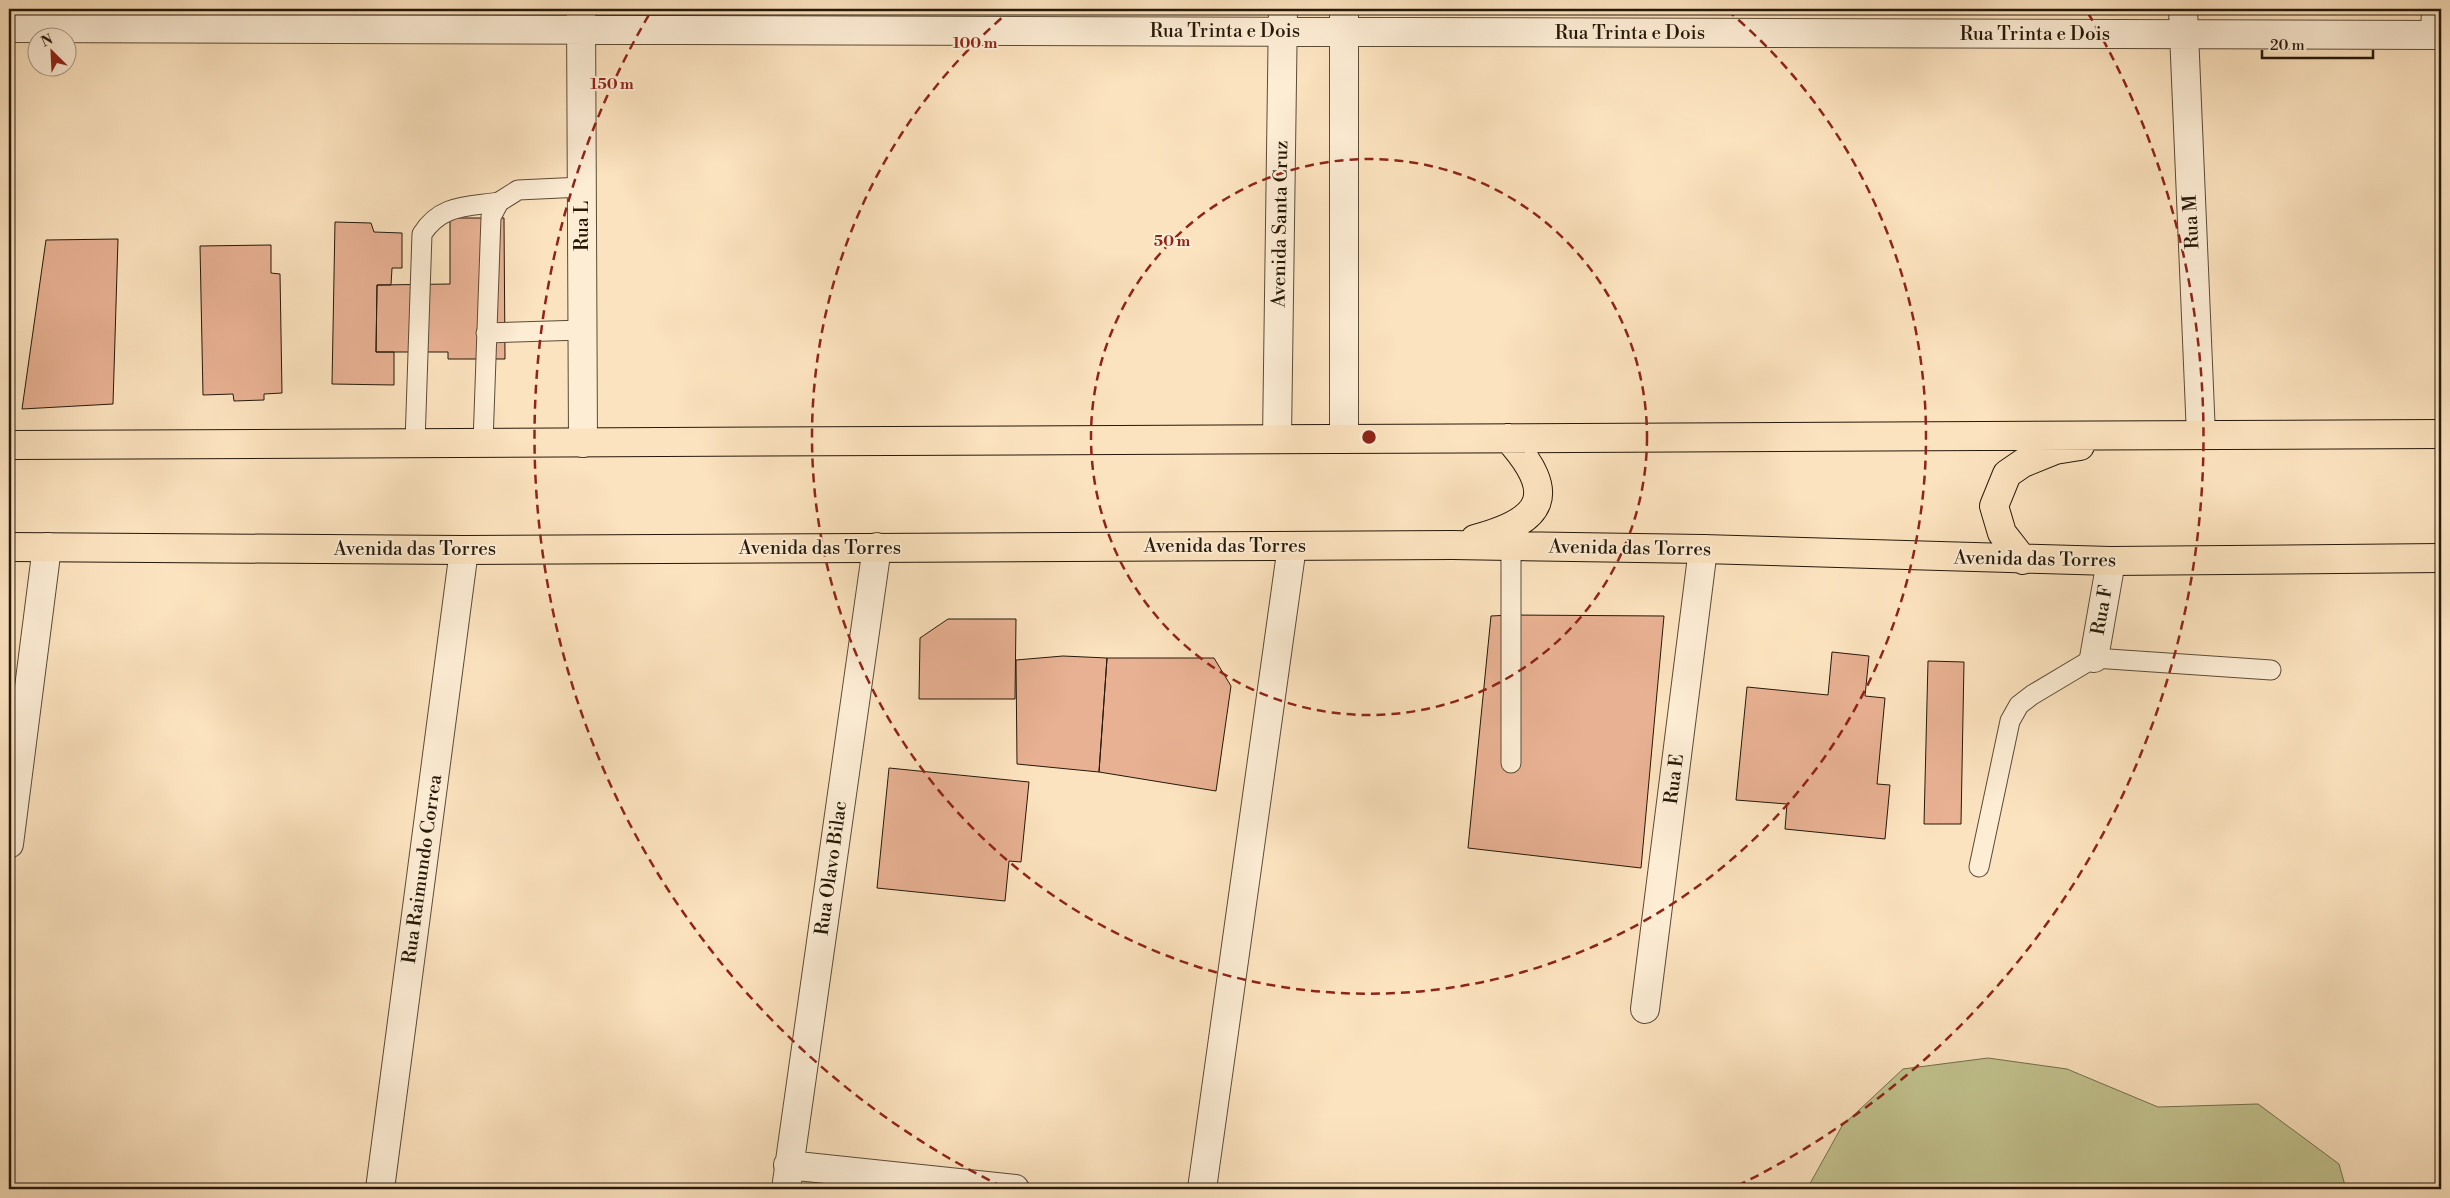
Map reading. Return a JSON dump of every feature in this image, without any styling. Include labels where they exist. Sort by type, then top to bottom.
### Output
[{"type":"main road","points":[[9,445],[2441,434]]},
{"type":"main road","points":[[2023,560],[2002,533],[1994,506],[2007,474],[2023,464],[2055,450],[2146,435]]},
{"type":"main road","points":[[1452,545],[1498,533],[1519,523],[1535,508],[1538,484],[1527,460],[1508,438]]},
{"type":"main road","name":"Avenida das Torres","points":[[9,547],[464,550],[1452,545],[1703,549],[2023,560],[2441,558]]},
{"type":"street","points":[[2436,9],[2438,35]]},
{"type":"street","name":"Rua Trinta e Dois","points":[[9,28],[581,19],[2183,22],[2438,35]]},
{"type":"street","name":"Rua L","points":[[581,19],[583,443]]},
{"type":"street","name":"Avenida Santa Cruz","points":[[1277,439],[1283,20]]},
{"type":"street","points":[[1344,20],[1344,439]]},
{"type":"street","name":"Rua M","points":[[2183,22],[2201,435]]},
{"type":"street","points":[[1202,1189],[1292,546]]},
{"type":"street","points":[[9,844],[47,547]]},
{"type":"street","name":"Rua Olavo Bilac","points":[[787,1177],[877,547]]},
{"type":"street","name":"Rua E","points":[[1645,1009],[1703,549]]},
{"type":"street","name":"Rua Raimundo Correa","points":[[380,1189],[464,550]]},
{"type":"street","name":"Rua F","points":[[2094,658],[2111,561]]},
{"type":"street","points":[[787,1177],[1015,1189]]},
{"type":"lane","points":[[415,443],[422,234],[430,221],[446,210],[499,202],[518,190],[582,187]]},
{"type":"lane","points":[[483,443],[491,218],[499,202]]},
{"type":"lane","points":[[486,333],[583,330]]},
{"type":"lane","points":[[1511,546],[1511,763]]},
{"type":"lane","points":[[1979,867],[2010,721],[2019,705],[2032,695],[2094,658],[2271,670]]},
{"type":"green space","points":[[1988,1058],[2067,1069],[2158,1107],[2258,1104],[2339,1164],[2346,1189],[1807,1189],[1842,1126],[1903,1069]]},
{"type":"building","points":[[450,218],[504,218],[505,359],[448,359],[448,352],[376,352],[377,285],[450,284]]},
{"type":"building","points":[[335,222],[371,223],[374,232],[402,233],[402,268],[392,268],[391,285],[377,285],[376,352],[394,352],[394,385],[332,384]]},
{"type":"building","points":[[118,239],[113,404],[22,409],[46,240]]},
{"type":"building","points":[[271,245],[271,273],[280,274],[282,393],[264,394],[264,400],[234,401],[233,394],[203,395],[200,246]]},
{"type":"building","points":[[1491,616],[1664,616],[1641,868],[1468,848]]},
{"type":"building","points":[[948,619],[1016,619],[1015,699],[919,699],[920,638]]},
{"type":"building","points":[[1832,652],[1869,656],[1865,696],[1885,698],[1877,784],[1890,785],[1885,839],[1785,829],[1787,804],[1736,800],[1747,687],[1828,695]]},
{"type":"building","points":[[1063,656],[1107,658],[1099,772],[1017,764],[1016,660]]},
{"type":"building","points":[[1107,658],[1214,658],[1231,686],[1216,791],[1099,772]]},
{"type":"building","points":[[1928,661],[1964,662],[1961,824],[1924,824]]},
{"type":"building","points":[[889,768],[1029,782],[1021,862],[1009,861],[1005,901],[877,888]]}]
